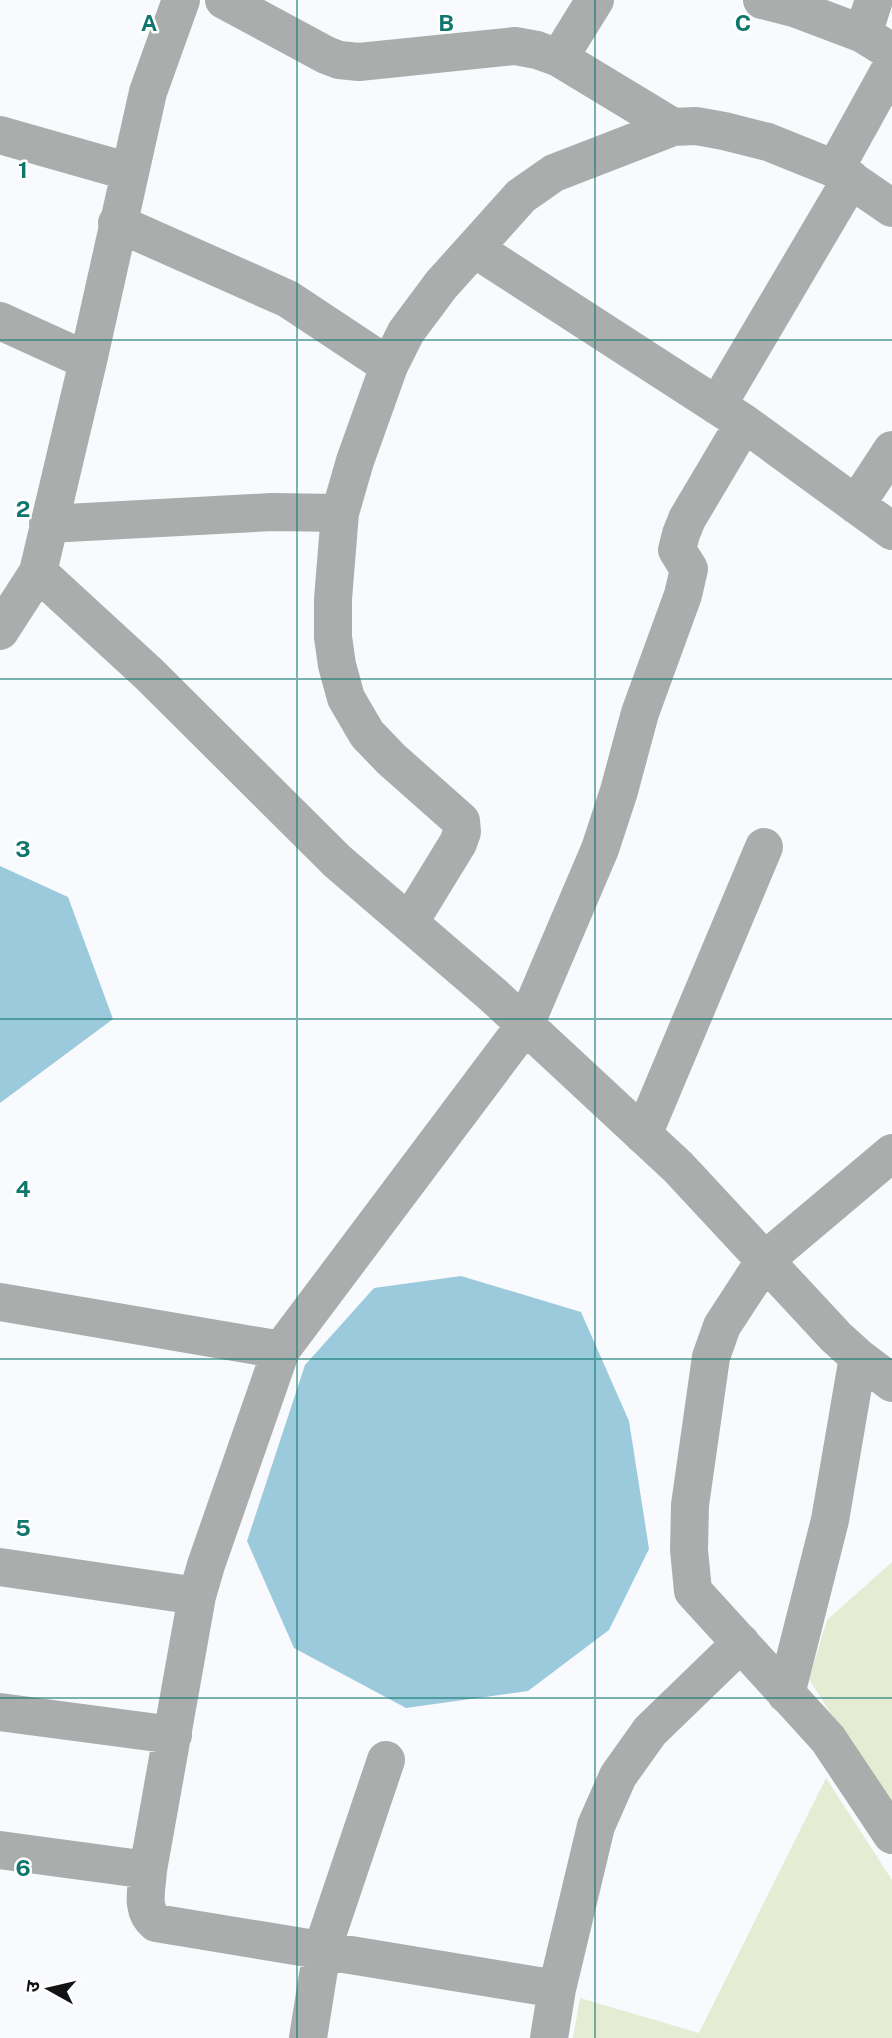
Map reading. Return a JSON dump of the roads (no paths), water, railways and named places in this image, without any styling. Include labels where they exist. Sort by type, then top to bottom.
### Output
[{"type":"street","points":[[1,626],[38,572],[148,92],[181,0]]},
{"type":"street","points":[[224,0],[340,60],[359,62],[515,46],[537,50],[559,58],[673,127]]},
{"type":"street","points":[[559,58],[595,0]]},
{"type":"street","points":[[762,0],[876,29]]},
{"type":"street","points":[[557,1989],[156,1923],[145,1910],[148,1870],[198,1596],[206,1565],[281,1350],[525,1025],[600,849],[640,713],[683,596],[689,569],[677,550],[681,534],[731,414],[892,66]]},
{"type":"street","points":[[410,923],[458,843],[462,832],[461,821],[367,734],[346,698],[333,637],[333,599],[340,513],[355,461],[389,366],[406,332],[440,285],[521,196],[554,173],[673,127],[696,125],[768,142],[843,174],[892,208]]},
{"type":"street","points":[[0,135],[130,172]]},
{"type":"street","points":[[117,223],[288,299],[389,366]]},
{"type":"street","points":[[475,249],[731,414],[892,531]]},
{"type":"street","points":[[0,321],[88,361]]},
{"type":"street","points":[[856,505],[892,450]]},
{"type":"street","points":[[48,524],[272,512],[340,513]]},
{"type":"street","points":[[38,572],[149,674],[337,862],[525,1025],[678,1167],[836,1337],[892,1383]]},
{"type":"street","points":[[643,1135],[764,847]]},
{"type":"street","points":[[892,1153],[765,1260],[722,1326],[711,1357],[690,1505],[689,1550],[693,1591],[828,1739],[892,1835]]},
{"type":"street","points":[[0,1302],[281,1350]]},
{"type":"street","points":[[786,1694],[830,1520],[858,1357]]},
{"type":"street","points":[[0,1567],[198,1596]]},
{"type":"street","points":[[550,2038],[557,1989],[596,1826],[618,1776],[650,1731],[741,1643]]},
{"type":"street","points":[[0,1712],[173,1735]]},
{"type":"street","points":[[308,2038],[322,1951],[386,1760]]},
{"type":"street","points":[[0,1850],[148,1870]]},
{"type":"water","points":[[0,866],[68,897],[113,1019],[0,1103]]},
{"type":"water","points":[[461,1276],[581,1312],[629,1421],[649,1549],[609,1630],[528,1691],[406,1708],[294,1648],[247,1541],[305,1365],[374,1288]]}]
